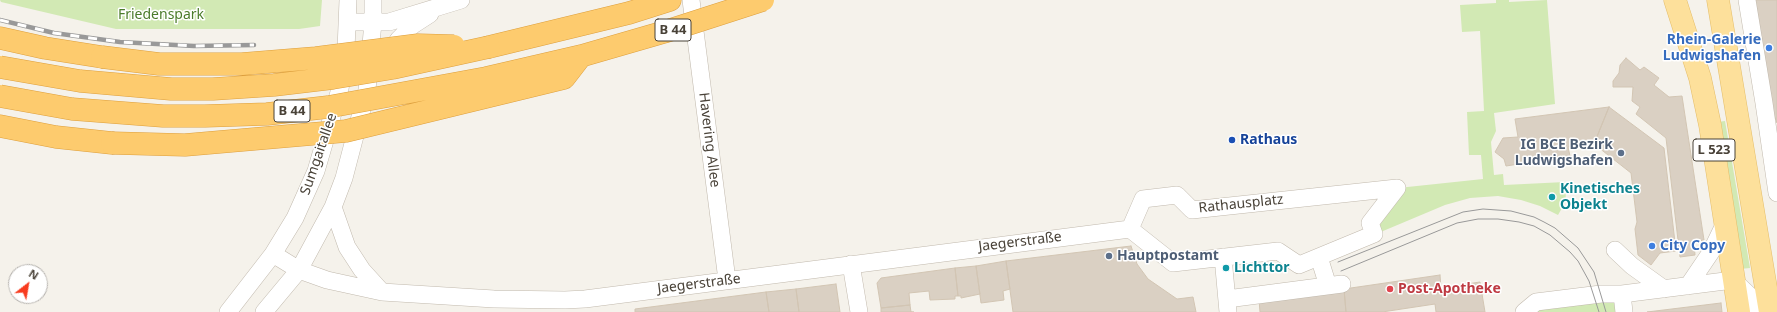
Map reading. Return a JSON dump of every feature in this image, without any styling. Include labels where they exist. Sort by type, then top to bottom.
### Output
[{"type":"highway","name":"B 44","points":[[0,67],[80,82],[171,89],[213,89],[274,85],[333,78],[393,68],[489,47],[628,13],[670,0]]},
{"type":"highway","name":"B 44","points":[[0,96],[72,109],[122,114],[198,116],[267,114],[328,107],[486,78],[581,56],[664,32],[763,0]]},
{"type":"highway","points":[[0,38],[59,50],[159,64],[249,63],[316,58],[418,45],[489,47]]},
{"type":"highway","points":[[0,126],[56,137],[104,142],[185,145],[346,131],[564,78],[581,56]]},
{"type":"main road","name":"L 523","points":[[1675,0],[1700,78],[1710,125],[1739,312]]},
{"type":"main road","name":"L 523","points":[[1718,0],[1770,312]]},
{"type":"street","name":"Sumgaitallee","points":[[228,312],[273,254],[295,218],[316,171],[340,89],[346,50],[348,0]]},
{"type":"street","name":"Sumgaitallee","points":[[264,312],[299,270],[333,207],[344,178],[367,90],[373,22],[373,0]]},
{"type":"street","points":[[419,0],[442,6]]},
{"type":"street","points":[[348,22],[389,22],[461,0]]},
{"type":"street","name":"Havering Allee","points":[[691,0],[727,280]]},
{"type":"street","points":[[1747,0],[1777,193]]},
{"type":"street","points":[[367,90],[399,39],[413,25],[442,6]]},
{"type":"street","name":"Rathausplatz","points":[[1397,188],[1370,223],[1374,234],[1299,265],[1278,251],[1173,263],[1130,228],[1143,199],[1177,195],[1192,210],[1397,188]]},
{"type":"street","points":[[333,207],[347,247],[362,270],[382,292]]},
{"type":"street","points":[[1688,286],[1711,252],[1725,222]]},
{"type":"street","name":"Jaegerstraße","points":[[273,254],[299,270],[327,280],[382,292],[495,306],[585,299],[1130,228]]},
{"type":"street","points":[[1614,250],[1632,266],[1664,289]]},
{"type":"street","points":[[1223,257],[1228,305],[1335,285],[1319,257]]},
{"type":"street","points":[[851,264],[859,312]]},
{"type":"street","points":[[1524,312],[1536,302],[1602,294],[1622,294],[1733,280],[1751,297],[1754,312]]},
{"type":"street","points":[[1622,294],[1624,312]]},
{"type":"green space","name":"Friedenspark","points":[[0,0],[322,0],[320,26],[299,29],[116,29],[1,2]]},
{"type":"green space","points":[[1496,0],[1509,0],[1509,2],[1547,0],[1555,104],[1494,113],[1496,131],[1491,142],[1494,175],[1503,174],[1504,185],[1565,182],[1566,201],[1558,215],[1540,206],[1521,200],[1498,196],[1470,198],[1445,205],[1376,234],[1372,223],[1398,188],[1483,179],[1481,155],[1469,155],[1467,112],[1484,111],[1480,31],[1462,32],[1460,5],[1496,3]]},
{"type":"green space","points":[[1725,121],[1750,268],[1740,269],[1717,122]]},
{"type":"green space","points":[[1622,294],[1624,312],[1524,312]]},
{"type":"building","name":"Rhein-Galerie Ludwigshafen","points":[[1752,0],[1777,0],[1777,123],[1773,112]]},
{"type":"building","points":[[1626,58],[1640,70],[1644,67],[1659,78],[1654,85],[1669,97],[1682,96],[1704,240],[1694,242],[1695,255],[1680,257],[1666,138],[1636,114],[1640,107],[1632,101],[1633,87],[1613,87],[1613,81],[1619,73],[1620,65]]},
{"type":"building","points":[[1609,107],[1594,144],[1568,147],[1570,156],[1506,166],[1504,159],[1495,152],[1503,138],[1518,137],[1515,119]]},
{"type":"building","points":[[1609,107],[1664,148],[1676,251],[1660,253],[1651,265],[1638,255],[1635,229],[1637,222],[1631,173],[1594,144]]},
{"type":"building","points":[[1131,246],[1137,264],[1148,279],[1177,299],[1193,297],[1196,312],[1013,312],[1006,261]]},
{"type":"building","points":[[1006,261],[1010,289],[1003,291],[1004,300],[981,303],[976,266]]},
{"type":"building","points":[[976,266],[980,294],[961,298],[961,296],[958,296],[955,268]]},
{"type":"building","points":[[955,268],[958,296],[955,296],[955,299],[930,300],[929,291],[909,293],[910,305],[881,308],[877,283],[881,278]]},
{"type":"building","points":[[1440,275],[1441,288],[1480,282],[1485,312],[1436,312],[1435,304],[1382,312],[1346,312],[1344,289]]},
{"type":"building","points":[[836,284],[840,312],[799,312],[796,289]]},
{"type":"building","points":[[796,289],[799,312],[769,312],[766,292]]},
{"type":"building","points":[[1344,289],[1346,312],[1260,312],[1259,300]]},
{"type":"building","points":[[766,292],[769,312],[635,312],[635,309]]},
{"type":"building","points":[[1721,303],[1722,312],[1647,312]]},
{"type":"building","points":[[910,305],[911,312],[881,312],[881,308]]},
{"type":"tram line","points":[[1338,262],[1463,212],[1483,209],[1511,211],[1534,217],[1555,228],[1578,248],[1594,272],[1606,312]]},
{"type":"tram line","points":[[1341,271],[1457,223],[1478,219],[1498,219],[1519,222],[1534,226],[1550,235],[1570,252],[1578,261],[1589,281],[1599,312]]},
{"type":"railway","points":[[0,20],[54,33],[120,42],[194,46],[254,45]]},
{"type":"place","name":"Rhein-Galerie Ludwigshafen","points":[[1769,48]]},
{"type":"place","name":"Rathaus","points":[[1232,140]]},
{"type":"place","name":"IG BCE Bezirk Ludwigshafen","points":[[1621,153]]},
{"type":"place","name":"Kinetisches Objekt","points":[[1552,197]]},
{"type":"place","name":"City Copy","points":[[1652,246]]},
{"type":"place","name":"Hauptpostamt","points":[[1109,256]]},
{"type":"place","name":"Lichttor","points":[[1226,268]]},
{"type":"place","name":"Post-Apotheke","points":[[1390,289]]}]
